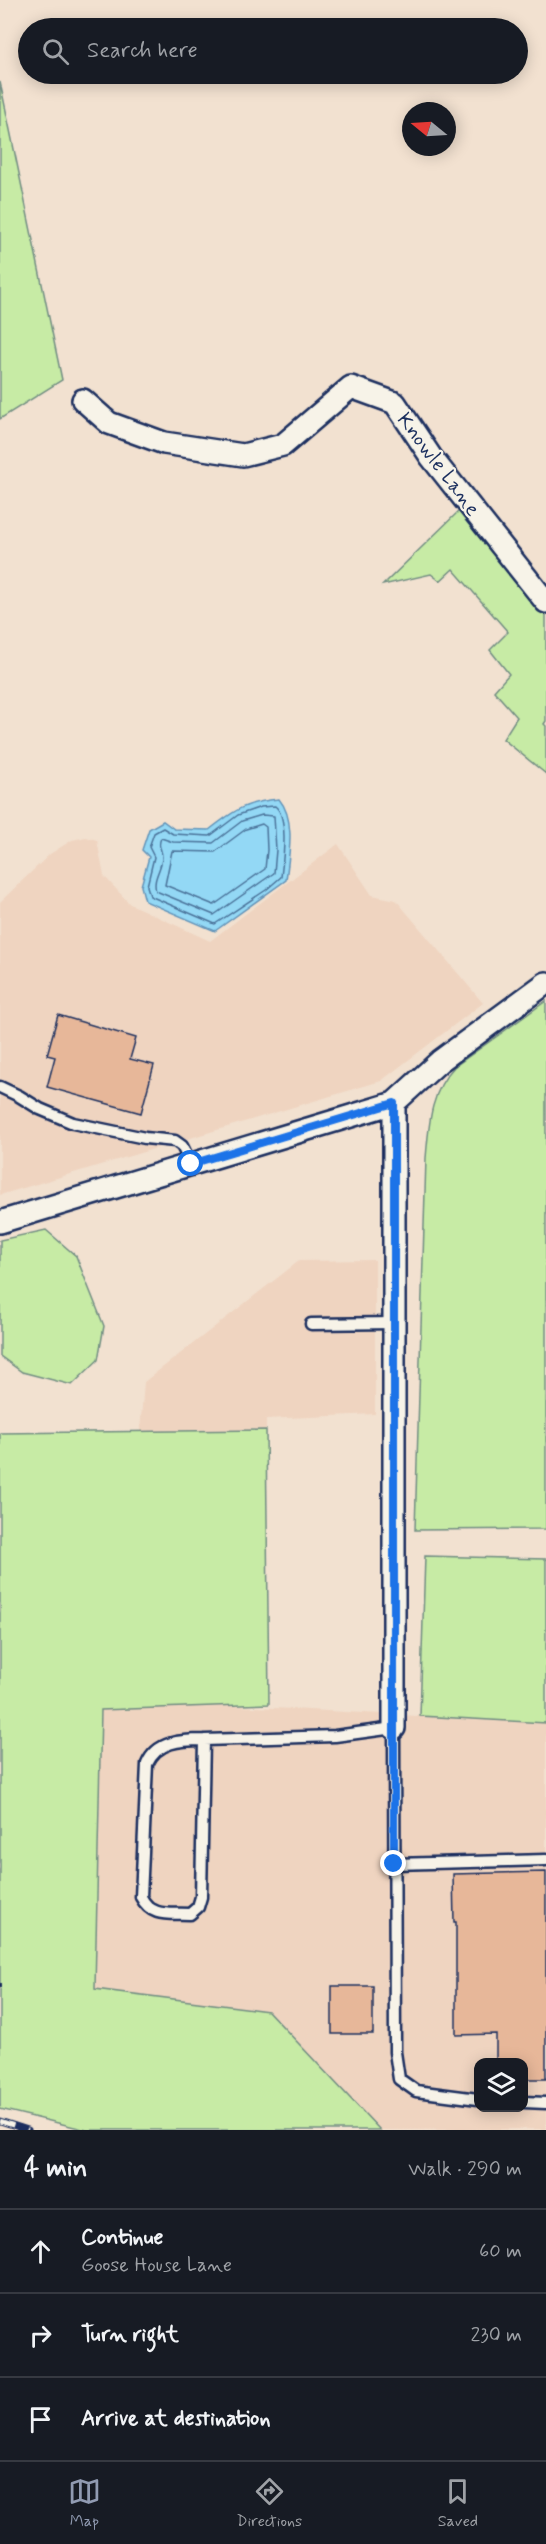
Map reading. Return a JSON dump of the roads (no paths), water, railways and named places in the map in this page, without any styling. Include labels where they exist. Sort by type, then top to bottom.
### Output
[{"type":"street","name":"Knowle Lane","points":[[82,400],[109,423],[164,443],[243,455],[283,446],[351,387],[394,403],[431,457],[546,602]]},
{"type":"street","points":[[0,1222],[394,1103],[440,1061],[546,983]]},
{"type":"street","points":[[394,1103],[394,1728]]},
{"type":"lane","points":[[0,1087],[40,1109],[73,1123],[145,1138],[175,1141],[182,1146],[191,1164]]},
{"type":"lane","points":[[311,1324],[395,1323]]},
{"type":"lane","points":[[204,1740],[201,1897],[198,1906],[190,1914],[153,1912],[146,1908],[141,1897],[147,1764],[152,1752],[161,1746],[204,1740],[335,1736],[394,1728],[395,2052],[399,2079],[416,2091],[474,2098]]},
{"type":"lane","points":[[394,1864],[546,1860]]},
{"type":"lane","points":[[528,2103],[546,2103]]},
{"type":"water","points":[[279,799],[288,817],[290,838],[286,880],[215,931],[145,901],[141,886],[149,857],[142,850],[149,829],[163,821],[174,829],[209,830],[241,808],[257,802]]},
{"type":"railway","points":[[0,2121],[28,2130]]}]
